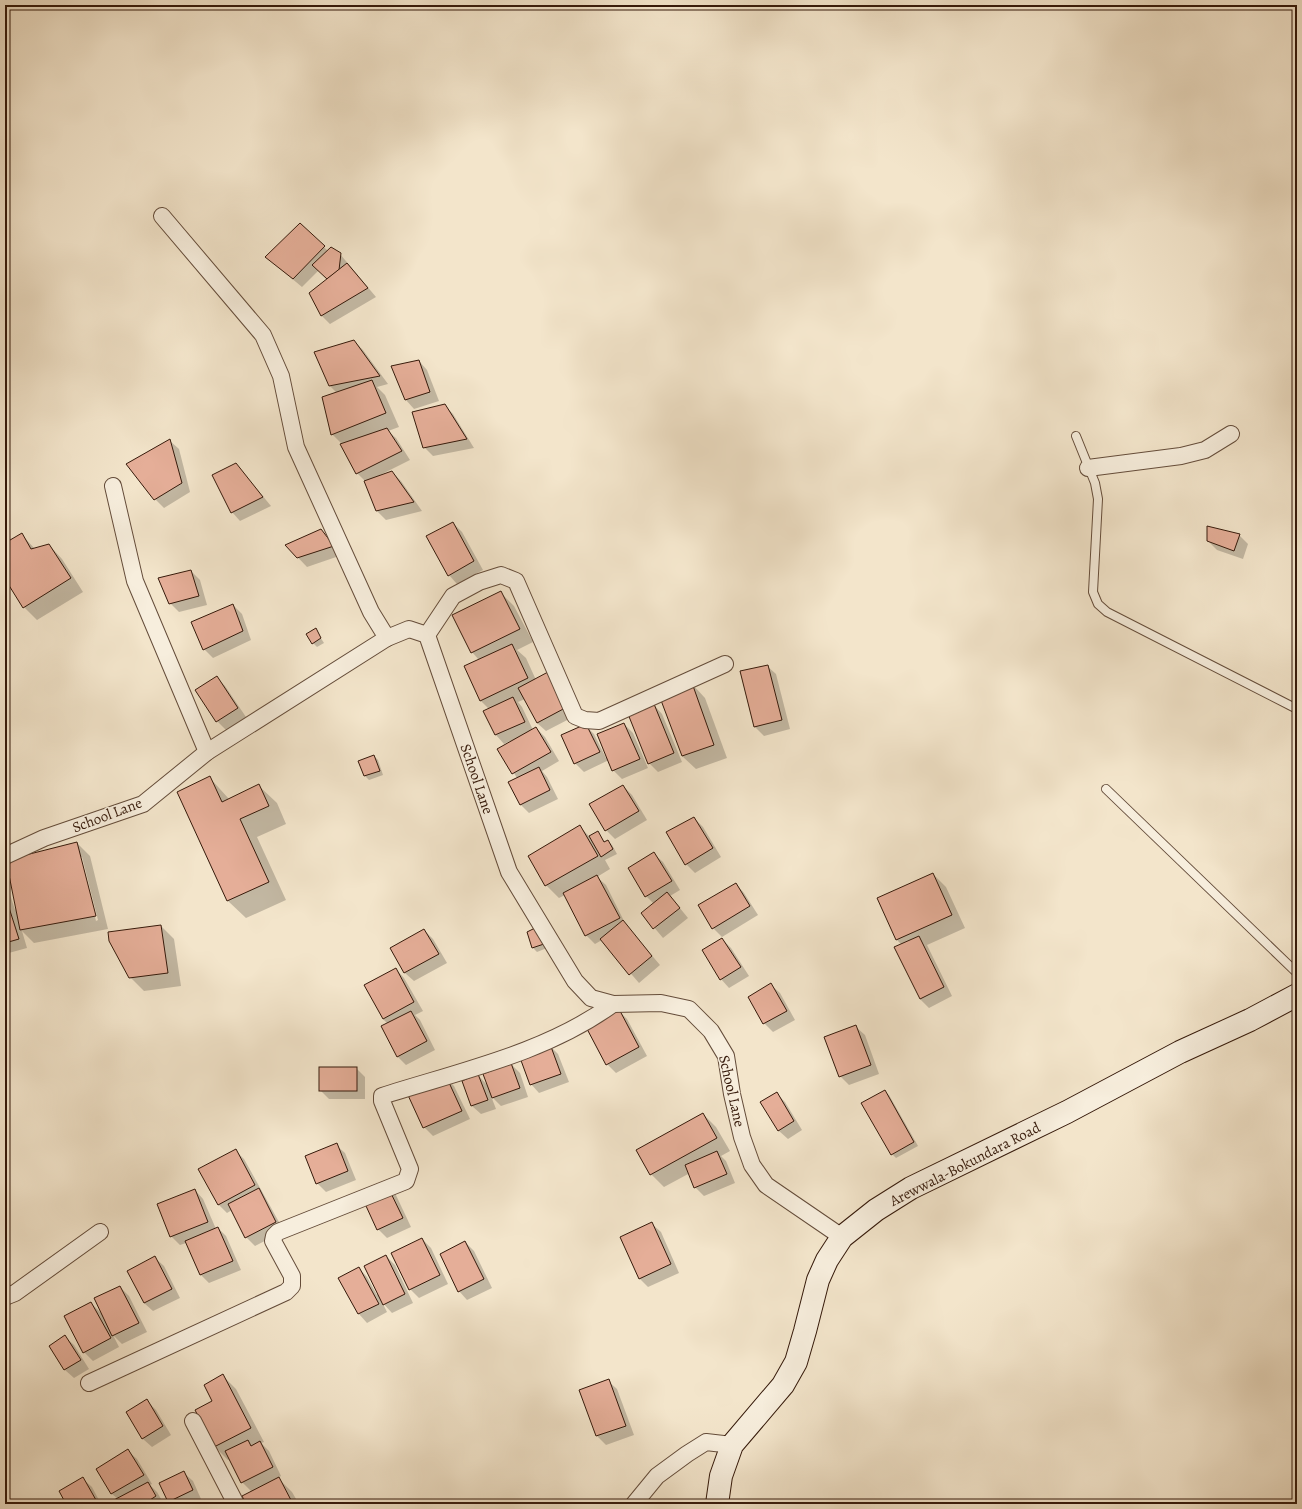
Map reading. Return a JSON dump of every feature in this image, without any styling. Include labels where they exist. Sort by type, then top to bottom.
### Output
[{"type":"street","points":[[162,216],[263,335],[281,376],[296,447],[371,612],[387,638]]},
{"type":"street","points":[[1088,468],[1181,456],[1205,450],[1231,434]]},
{"type":"street","points":[[114,486],[135,581],[207,752]]},
{"type":"street","points":[[427,635],[454,596],[479,582],[501,575],[516,582],[575,716],[585,720],[599,721],[725,664]]},
{"type":"street","name":"School Lane","points":[[5,856],[44,838],[143,804],[207,752],[387,638],[409,629],[427,635],[509,872],[575,981],[591,998],[613,1004],[661,1003],[689,1009],[711,1030],[726,1056],[732,1094],[742,1137],[752,1166],[766,1186],[842,1237]]},
{"type":"street","name":"Arewwala-Bokundara Road","points":[[717,1504],[721,1476],[732,1445],[783,1385],[796,1362],[818,1280],[827,1260],[842,1237],[876,1210],[911,1188],[1067,1112],[1180,1052],[1250,1020],[1297,995]]},
{"type":"street","points":[[89,1383],[286,1292],[292,1286],[292,1276],[274,1241],[274,1236],[278,1232],[406,1181],[410,1169],[382,1101],[382,1096],[500,1059],[559,1036],[590,1020],[613,1004]]},
{"type":"street","points":[[5,1297],[15,1293],[100,1232]]},
{"type":"street","points":[[194,1420],[236,1504]]},
{"type":"street","points":[[634,1504],[657,1476],[706,1442],[732,1445]]},
{"type":"lane","points":[[1076,436],[1095,483],[1098,499],[1093,592],[1098,604],[1107,612],[1297,709]]},
{"type":"lane","points":[[1106,789],[1297,974]]},
{"type":"building","points":[[300,223],[325,246],[293,279],[265,257]]},
{"type":"building","points":[[331,247],[341,253],[339,270],[327,279],[312,265]]},
{"type":"building","points":[[347,263],[368,288],[321,316],[309,293]]},
{"type":"building","points":[[354,340],[380,376],[329,386],[314,352]]},
{"type":"building","points":[[419,360],[430,392],[405,400],[391,366]]},
{"type":"building","points":[[372,380],[386,413],[331,435],[322,397]]},
{"type":"building","points":[[445,404],[467,439],[423,448],[412,412]]},
{"type":"building","points":[[387,428],[402,451],[356,474],[340,444]]},
{"type":"building","points":[[170,439],[182,483],[154,500],[126,464]]},
{"type":"building","points":[[236,463],[263,497],[231,513],[212,475]]},
{"type":"building","points":[[392,471],[414,502],[376,511],[364,481]]},
{"type":"building","points":[[453,522],[474,561],[448,576],[426,536]]},
{"type":"building","points":[[1207,526],[1240,534],[1234,551],[1207,541]]},
{"type":"building","points":[[321,529],[334,546],[297,558],[285,545]]},
{"type":"building","points":[[22,533],[31,549],[49,544],[71,578],[23,608],[5,579],[5,543]]},
{"type":"building","points":[[191,570],[199,596],[169,604],[158,578]]},
{"type":"building","points":[[501,591],[520,629],[471,653],[452,615]]},
{"type":"building","points":[[233,604],[243,631],[203,650],[191,622]]},
{"type":"building","points":[[316,628],[321,638],[312,644],[306,634]]},
{"type":"building","points":[[512,644],[528,678],[480,701],[464,666]]},
{"type":"building","points":[[768,665],[782,720],[754,727],[740,671]]},
{"type":"building","points":[[548,672],[567,707],[537,723],[518,688]]},
{"type":"building","points":[[217,676],[238,708],[216,722],[195,690]]},
{"type":"building","points":[[692,683],[714,745],[682,756],[659,695]]},
{"type":"building","points":[[513,697],[525,722],[495,735],[483,711]]},
{"type":"building","points":[[654,704],[674,753],[648,764],[628,714]]},
{"type":"building","points":[[624,723],[640,759],[612,771],[597,734]]},
{"type":"building","points":[[586,724],[600,752],[574,764],[561,735]]},
{"type":"building","points":[[536,727],[551,752],[512,774],[497,749]]},
{"type":"building","points":[[374,755],[380,771],[364,776],[358,761]]},
{"type":"building","points":[[539,767],[550,790],[520,805],[508,782]]},
{"type":"building","points":[[210,776],[222,802],[259,784],[269,806],[240,819],[269,882],[227,901],[177,792]]},
{"type":"building","points":[[623,785],[639,811],[605,831],[589,804]]},
{"type":"building","points":[[694,817],[713,848],[685,865],[666,832]]},
{"type":"building","points":[[580,825],[598,856],[545,886],[528,856]]},
{"type":"building","points":[[598,831],[604,842],[608,840],[613,849],[601,857],[589,836]]},
{"type":"building","points":[[77,842],[96,916],[20,930],[6,860]]},
{"type":"building","points":[[654,852],[672,881],[645,897],[628,868]]},
{"type":"building","points":[[933,873],[952,915],[896,940],[877,898]]},
{"type":"building","points":[[597,875],[620,918],[585,936],[563,893]]},
{"type":"building","points":[[736,883],[750,906],[712,929],[698,905]]},
{"type":"building","points":[[667,892],[680,908],[653,929],[641,913]]},
{"type":"building","points":[[5,895],[19,939],[5,943]]},
{"type":"building","points":[[623,920],[652,956],[629,975],[600,939]]},
{"type":"building","points":[[161,925],[168,973],[129,978],[109,941],[108,932]]},
{"type":"building","points":[[537,927],[544,944],[532,948],[527,932]]},
{"type":"building","points":[[424,929],[439,954],[404,973],[390,948]]},
{"type":"building","points":[[919,936],[944,987],[920,999],[894,947]]},
{"type":"building","points":[[722,938],[741,967],[720,980],[702,950]]},
{"type":"building","points":[[396,968],[414,1002],[383,1019],[364,985]]},
{"type":"building","points":[[771,983],[787,1011],[763,1024],[748,997]]},
{"type":"building","points":[[619,1009],[639,1047],[606,1065],[586,1027]]},
{"type":"building","points":[[411,1011],[427,1041],[397,1057],[381,1026]]},
{"type":"building","points":[[856,1025],[871,1065],[839,1077],[824,1037]]},
{"type":"building","points":[[550,1044],[561,1074],[530,1085],[519,1055]]},
{"type":"building","points":[[511,1063],[520,1088],[492,1098],[483,1074]]},
{"type":"building","points":[[319,1067],[357,1067],[357,1091],[319,1091]]},
{"type":"building","points":[[478,1074],[488,1100],[471,1106],[462,1081]]},
{"type":"building","points":[[446,1076],[462,1111],[423,1128],[407,1093]]},
{"type":"building","points":[[885,1090],[914,1142],[891,1155],[861,1103]]},
{"type":"building","points":[[777,1092],[794,1121],[778,1131],[760,1102]]},
{"type":"building","points":[[703,1113],[717,1138],[650,1175],[636,1150]]},
{"type":"building","points":[[337,1143],[348,1171],[316,1184],[305,1156]]},
{"type":"building","points":[[236,1149],[255,1185],[218,1205],[198,1169]]},
{"type":"building","points":[[717,1151],[727,1174],[694,1188],[685,1165]]},
{"type":"building","points":[[386,1183],[403,1218],[377,1230],[361,1195]]},
{"type":"building","points":[[259,1188],[276,1222],[245,1238],[228,1204]]},
{"type":"building","points":[[195,1189],[208,1222],[170,1237],[157,1204]]},
{"type":"building","points":[[652,1222],[671,1264],[639,1279],[620,1237]]},
{"type":"building","points":[[218,1227],[233,1261],[200,1275],[185,1241]]},
{"type":"building","points":[[422,1238],[440,1275],[409,1290],[391,1253]]},
{"type":"building","points":[[465,1241],[484,1279],[458,1292],[440,1254]]},
{"type":"building","points":[[386,1255],[405,1294],[383,1305],[364,1266]]},
{"type":"building","points":[[155,1256],[172,1289],[144,1303],[127,1271]]},
{"type":"building","points":[[359,1267],[379,1304],[358,1314],[338,1278]]},
{"type":"building","points":[[120,1286],[139,1323],[112,1336],[94,1298]]},
{"type":"building","points":[[91,1302],[111,1338],[83,1353],[64,1316]]},
{"type":"building","points":[[65,1335],[81,1360],[64,1370],[49,1346]]},
{"type":"building","points":[[223,1374],[251,1428],[214,1447],[195,1410],[212,1401],[204,1385]]},
{"type":"building","points":[[609,1379],[626,1426],[596,1436],[579,1390]]},
{"type":"building","points":[[147,1399],[163,1426],[142,1439],[126,1412]]},
{"type":"building","points":[[248,1440],[251,1446],[260,1441],[273,1467],[241,1483],[225,1451]]},
{"type":"building","points":[[128,1449],[144,1475],[111,1494],[96,1469]]},
{"type":"building","points":[[184,1471],[193,1490],[168,1502],[159,1483]]},
{"type":"building","points":[[83,1477],[96,1500],[88,1504],[66,1504],[59,1491]]},
{"type":"building","points":[[279,1477],[293,1504],[246,1504],[242,1496]]},
{"type":"building","points":[[148,1482],[156,1496],[150,1500],[153,1504],[114,1504],[112,1501]]}]
